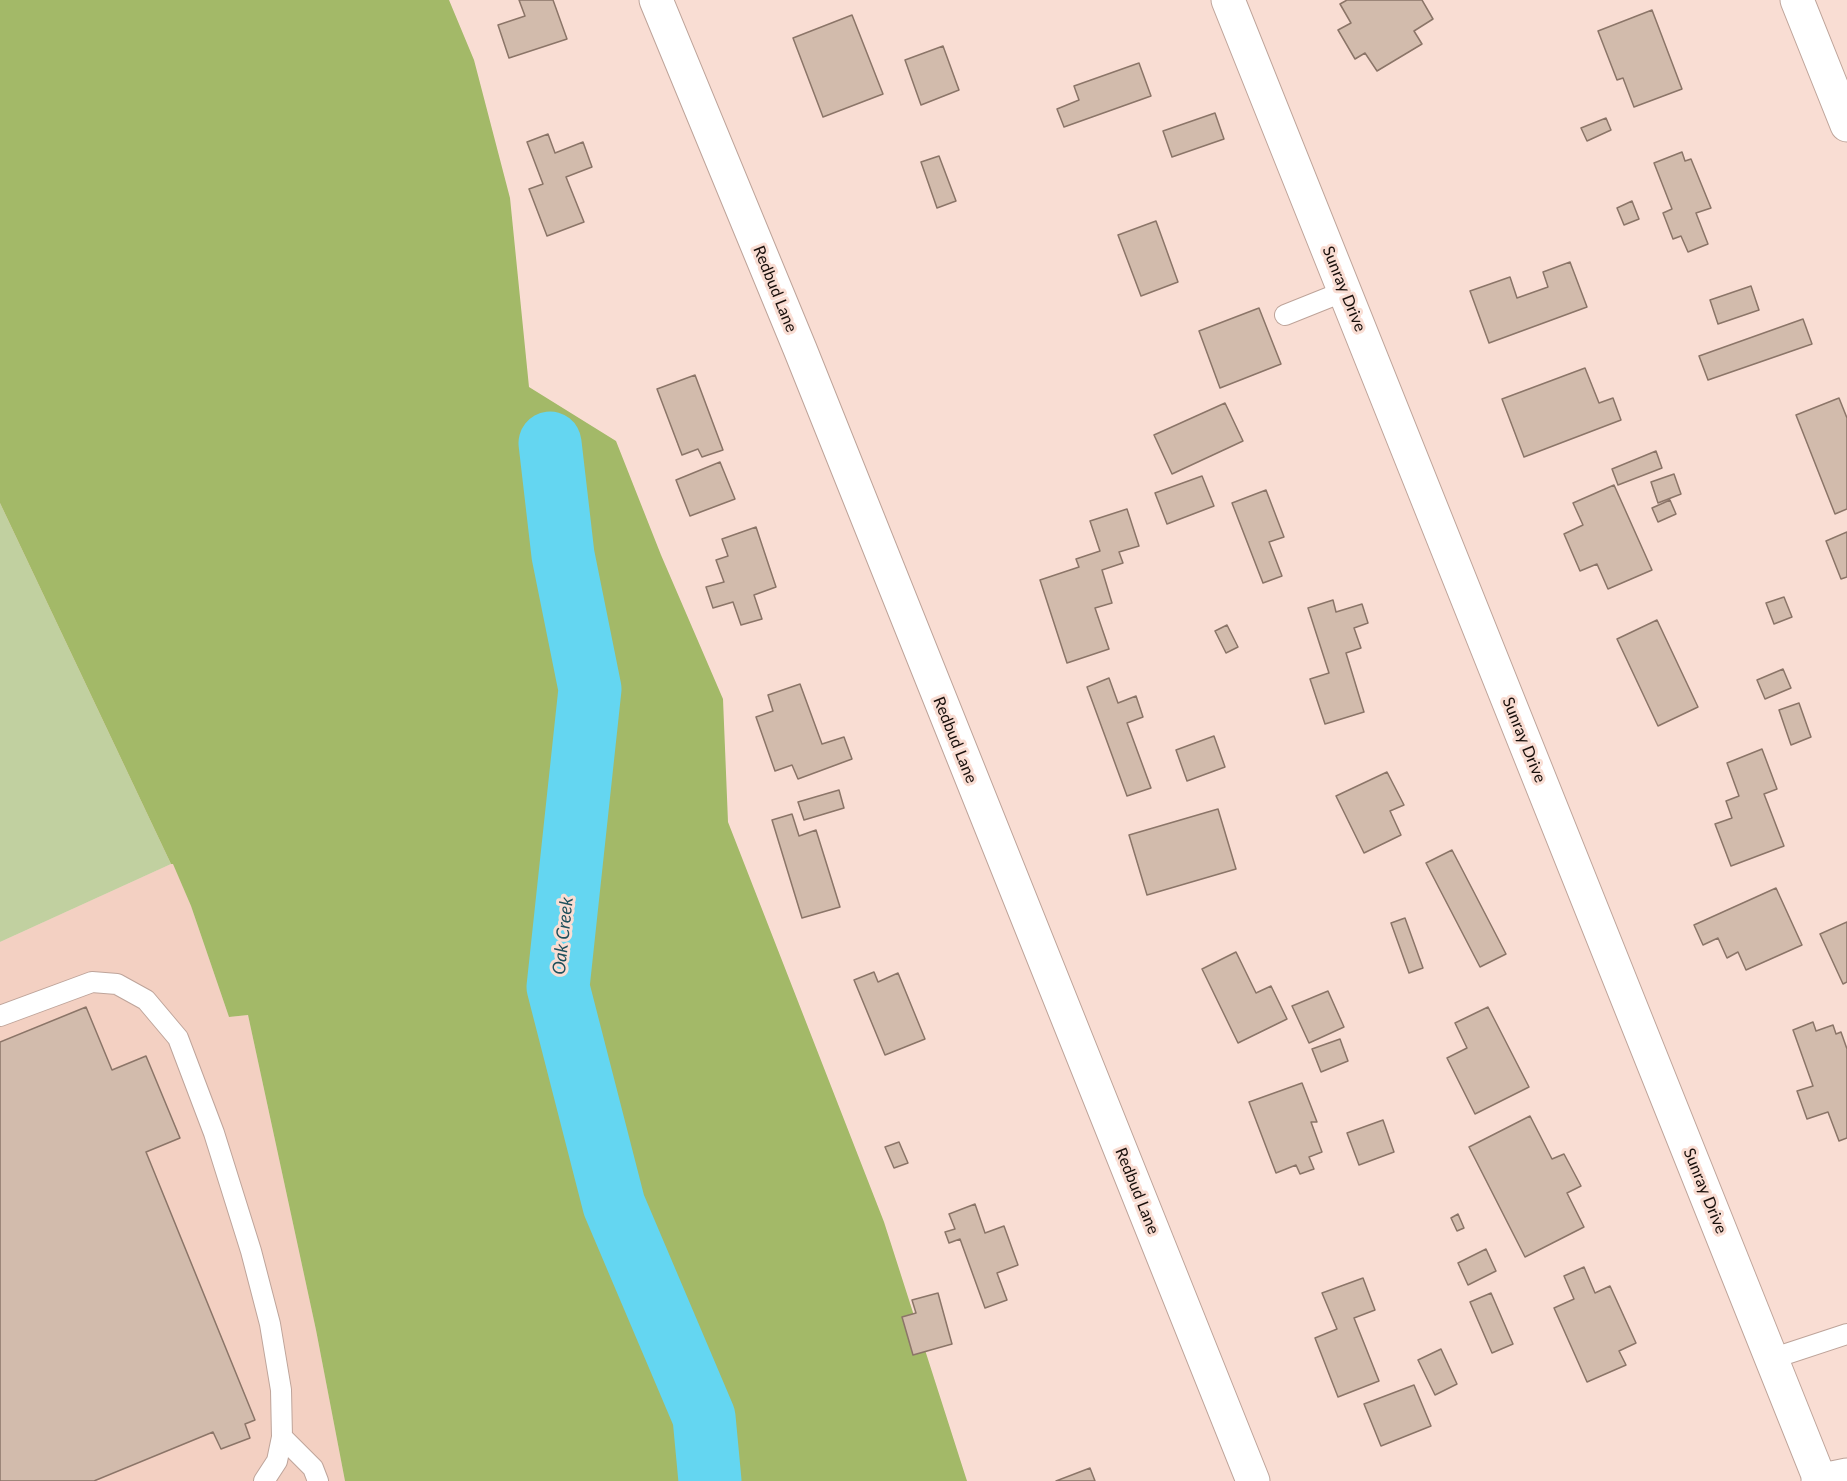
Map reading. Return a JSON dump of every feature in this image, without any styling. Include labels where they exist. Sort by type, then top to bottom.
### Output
[{"type":"street","name":"Redbud Lane","points":[[656,0],[800,349],[1253,1481]]},
{"type":"street","name":"Sunray Drive","points":[[1228,0],[1819,1481]]},
{"type":"street","points":[[1797,0],[1847,125]]},
{"type":"street","points":[[1819,1481],[1847,1475]]},
{"type":"lane","points":[[1285,315],[1345,291]]},
{"type":"lane","points":[[0,1016],[92,982],[117,984],[146,1000],[178,1038],[214,1133],[251,1251],[270,1324],[281,1390],[282,1437],[277,1461],[264,1481]]},
{"type":"lane","points":[[1771,1359],[1847,1334]]},
{"type":"lane","points":[[282,1437],[313,1468],[318,1481]]},
{"type":"shaded area","points":[[173,863],[191,906],[229,1017],[248,1015],[316,1330],[345,1481],[0,1481],[0,942]]},
{"type":"green space","points":[[0,0],[449,0],[474,60],[510,198],[529,387],[616,441],[661,555],[723,699],[728,822],[884,1222],[967,1481],[345,1481],[316,1330],[248,1015],[229,1017],[191,906],[173,864],[171,864],[0,503]]},
{"type":"green space","points":[[0,503],[171,864],[0,942]]},
{"type":"building","points":[[519,0],[553,0],[567,39],[509,58],[498,25],[525,16]]},
{"type":"building","points":[[1347,0],[1422,0],[1433,19],[1414,31],[1422,44],[1377,71],[1365,53],[1355,59],[1338,30],[1351,23],[1340,4]]},
{"type":"building","points":[[1652,10],[1682,89],[1634,107],[1623,78],[1617,80],[1598,31]]},
{"type":"building","points":[[852,15],[883,94],[823,117],[793,38]]},
{"type":"building","points":[[943,46],[959,90],[921,105],[905,60]]},
{"type":"building","points":[[1139,63],[1151,96],[1064,127],[1057,109],[1079,100],[1074,86]]},
{"type":"building","points":[[1215,113],[1224,139],[1172,157],[1163,131]]},
{"type":"building","points":[[1606,118],[1611,130],[1587,141],[1581,128]]},
{"type":"building","points":[[548,134],[555,153],[583,142],[592,167],[566,177],[584,222],[547,236],[529,189],[543,184],[527,142]]},
{"type":"building","points":[[1682,152],[1685,161],[1691,159],[1711,208],[1696,213],[1708,244],[1688,252],[1681,236],[1673,239],[1663,213],[1672,209],[1654,163]]},
{"type":"building","points":[[939,156],[956,201],[937,208],[921,162]]},
{"type":"building","points":[[1632,201],[1639,219],[1624,225],[1617,208]]},
{"type":"building","points":[[1156,221],[1178,282],[1141,296],[1118,235]]},
{"type":"building","points":[[1570,262],[1587,307],[1489,343],[1470,291],[1510,277],[1517,298],[1548,287],[1543,272]]},
{"type":"building","points":[[1751,286],[1759,310],[1718,324],[1710,300]]},
{"type":"building","points":[[1259,308],[1281,364],[1220,388],[1199,331]]},
{"type":"building","points":[[1803,319],[1812,344],[1708,380],[1699,356]]},
{"type":"building","points":[[1585,368],[1599,403],[1613,398],[1621,420],[1524,457],[1502,399]]},
{"type":"building","points":[[695,375],[723,450],[702,457],[698,449],[682,455],[657,389]]},
{"type":"building","points":[[1839,398],[1847,418],[1847,509],[1835,514],[1796,415]]},
{"type":"building","points":[[1225,403],[1243,441],[1172,474],[1154,435]]},
{"type":"building","points":[[1656,451],[1662,468],[1618,485],[1612,469]]},
{"type":"building","points":[[720,462],[735,499],[690,516],[676,480]]},
{"type":"building","points":[[1674,474],[1681,494],[1658,503],[1651,482]]},
{"type":"building","points":[[1202,476],[1214,506],[1167,524],[1155,493]]},
{"type":"building","points":[[1614,485],[1652,570],[1608,589],[1597,564],[1580,571],[1564,534],[1583,525],[1573,503]]},
{"type":"building","points":[[1266,490],[1284,537],[1269,542],[1282,576],[1263,583],[1232,503]]},
{"type":"building","points":[[1670,500],[1676,514],[1658,522],[1652,508]]},
{"type":"building","points":[[1127,509],[1139,546],[1119,552],[1123,563],[1102,570],[1112,603],[1095,608],[1109,649],[1067,663],[1040,580],[1079,567],[1076,559],[1100,551],[1090,521]]},
{"type":"building","points":[[756,527],[776,587],[754,595],[762,619],[741,625],[733,602],[713,608],[706,587],[724,582],[716,560],[728,556],[722,539]]},
{"type":"building","points":[[1847,532],[1847,577],[1841,579],[1826,541]]},
{"type":"building","points":[[1784,597],[1792,617],[1774,624],[1766,603]]},
{"type":"building","points":[[1333,600],[1336,612],[1362,604],[1368,623],[1354,628],[1361,648],[1346,653],[1364,712],[1325,724],[1310,679],[1329,673],[1308,608]]},
{"type":"building","points":[[1657,620],[1698,707],[1658,726],[1617,639]]},
{"type":"building","points":[[1227,625],[1238,647],[1226,653],[1215,631]]},
{"type":"building","points":[[1783,669],[1791,688],[1765,699],[1757,680]]},
{"type":"building","points":[[1109,678],[1118,703],[1136,696],[1143,717],[1127,723],[1151,788],[1127,796],[1087,687]]},
{"type":"building","points":[[800,684],[822,744],[844,737],[852,759],[798,779],[792,765],[775,771],[756,717],[773,711],[768,695]]},
{"type":"building","points":[[1799,703],[1811,737],[1791,745],[1779,710]]},
{"type":"building","points":[[1214,736],[1225,767],[1187,781],[1176,750]]},
{"type":"building","points":[[1762,749],[1777,789],[1764,794],[1784,846],[1731,866],[1715,824],[1732,818],[1726,801],[1739,796],[1727,763]]},
{"type":"building","points":[[1387,772],[1404,805],[1390,811],[1401,835],[1364,853],[1336,796]]},
{"type":"building","points":[[839,790],[844,808],[804,820],[798,802]]},
{"type":"building","points":[[1218,809],[1236,869],[1147,895],[1129,835]]},
{"type":"building","points":[[792,814],[799,836],[816,830],[840,907],[802,918],[772,820]]},
{"type":"building","points":[[1452,850],[1506,954],[1480,967],[1426,863]]},
{"type":"building","points":[[1776,888],[1802,945],[1746,970],[1738,952],[1727,958],[1718,938],[1703,945],[1694,925]]},
{"type":"building","points":[[1405,918],[1423,968],[1409,973],[1391,923]]},
{"type":"building","points":[[1847,922],[1847,982],[1843,984],[1820,934]]},
{"type":"building","points":[[1236,952],[1256,993],[1271,986],[1287,1019],[1238,1043],[1202,969]]},
{"type":"building","points":[[874,972],[878,982],[898,973],[925,1039],[885,1055],[854,980]]},
{"type":"building","points":[[1328,991],[1344,1027],[1309,1043],[1292,1006]]},
{"type":"building","points":[[86,1007],[112,1070],[146,1056],[180,1138],[146,1152],[255,1420],[245,1424],[250,1438],[221,1449],[213,1432],[94,1481],[0,1481],[0,1042]]},
{"type":"building","points":[[1488,1007],[1529,1087],[1475,1114],[1447,1058],[1467,1048],[1455,1023]]},
{"type":"building","points":[[1813,1022],[1816,1031],[1833,1025],[1836,1034],[1841,1032],[1847,1049],[1847,1138],[1839,1141],[1828,1112],[1807,1119],[1797,1091],[1813,1086],[1793,1030]]},
{"type":"building","points":[[1340,1039],[1348,1061],[1321,1072],[1312,1049]]},
{"type":"building","points":[[1302,1083],[1317,1122],[1311,1122],[1322,1152],[1309,1157],[1314,1169],[1300,1174],[1296,1165],[1276,1173],[1249,1102]]},
{"type":"building","points":[[1530,1116],[1552,1159],[1564,1154],[1581,1186],[1567,1193],[1584,1227],[1525,1257],[1469,1147]]},
{"type":"building","points":[[1383,1120],[1394,1152],[1359,1165],[1347,1133]]},
{"type":"building","points":[[899,1142],[908,1163],[894,1168],[885,1147]]},
{"type":"building","points":[[975,1204],[985,1233],[1004,1226],[1018,1265],[997,1273],[1007,1300],[985,1308],[960,1239],[949,1243],[945,1232],[955,1229],[949,1214]]},
{"type":"building","points":[[1458,1214],[1464,1228],[1457,1231],[1451,1218]]},
{"type":"building","points":[[1486,1249],[1496,1271],[1468,1285],[1458,1263]]},
{"type":"building","points":[[1584,1267],[1595,1293],[1610,1286],[1636,1343],[1619,1351],[1626,1365],[1587,1382],[1554,1308],[1574,1299],[1564,1276]]},
{"type":"building","points":[[1363,1278],[1375,1310],[1354,1318],[1379,1381],[1338,1397],[1315,1338],[1337,1329],[1322,1293]]},
{"type":"building","points":[[938,1293],[952,1344],[913,1355],[902,1317],[916,1313],[912,1300]]},
{"type":"building","points":[[1491,1293],[1513,1344],[1492,1353],[1470,1302]]},
{"type":"building","points":[[1441,1349],[1457,1384],[1435,1395],[1418,1360]]},
{"type":"building","points":[[1414,1385],[1431,1426],[1381,1446],[1364,1404]]},
{"type":"building","points":[[1090,1468],[1095,1481],[1056,1481]]},
{"type":"waterway","name":"Oak Creek","points":[[550,443],[563,555],[590,689],[558,987],[614,1205],[704,1417],[710,1481]]}]
